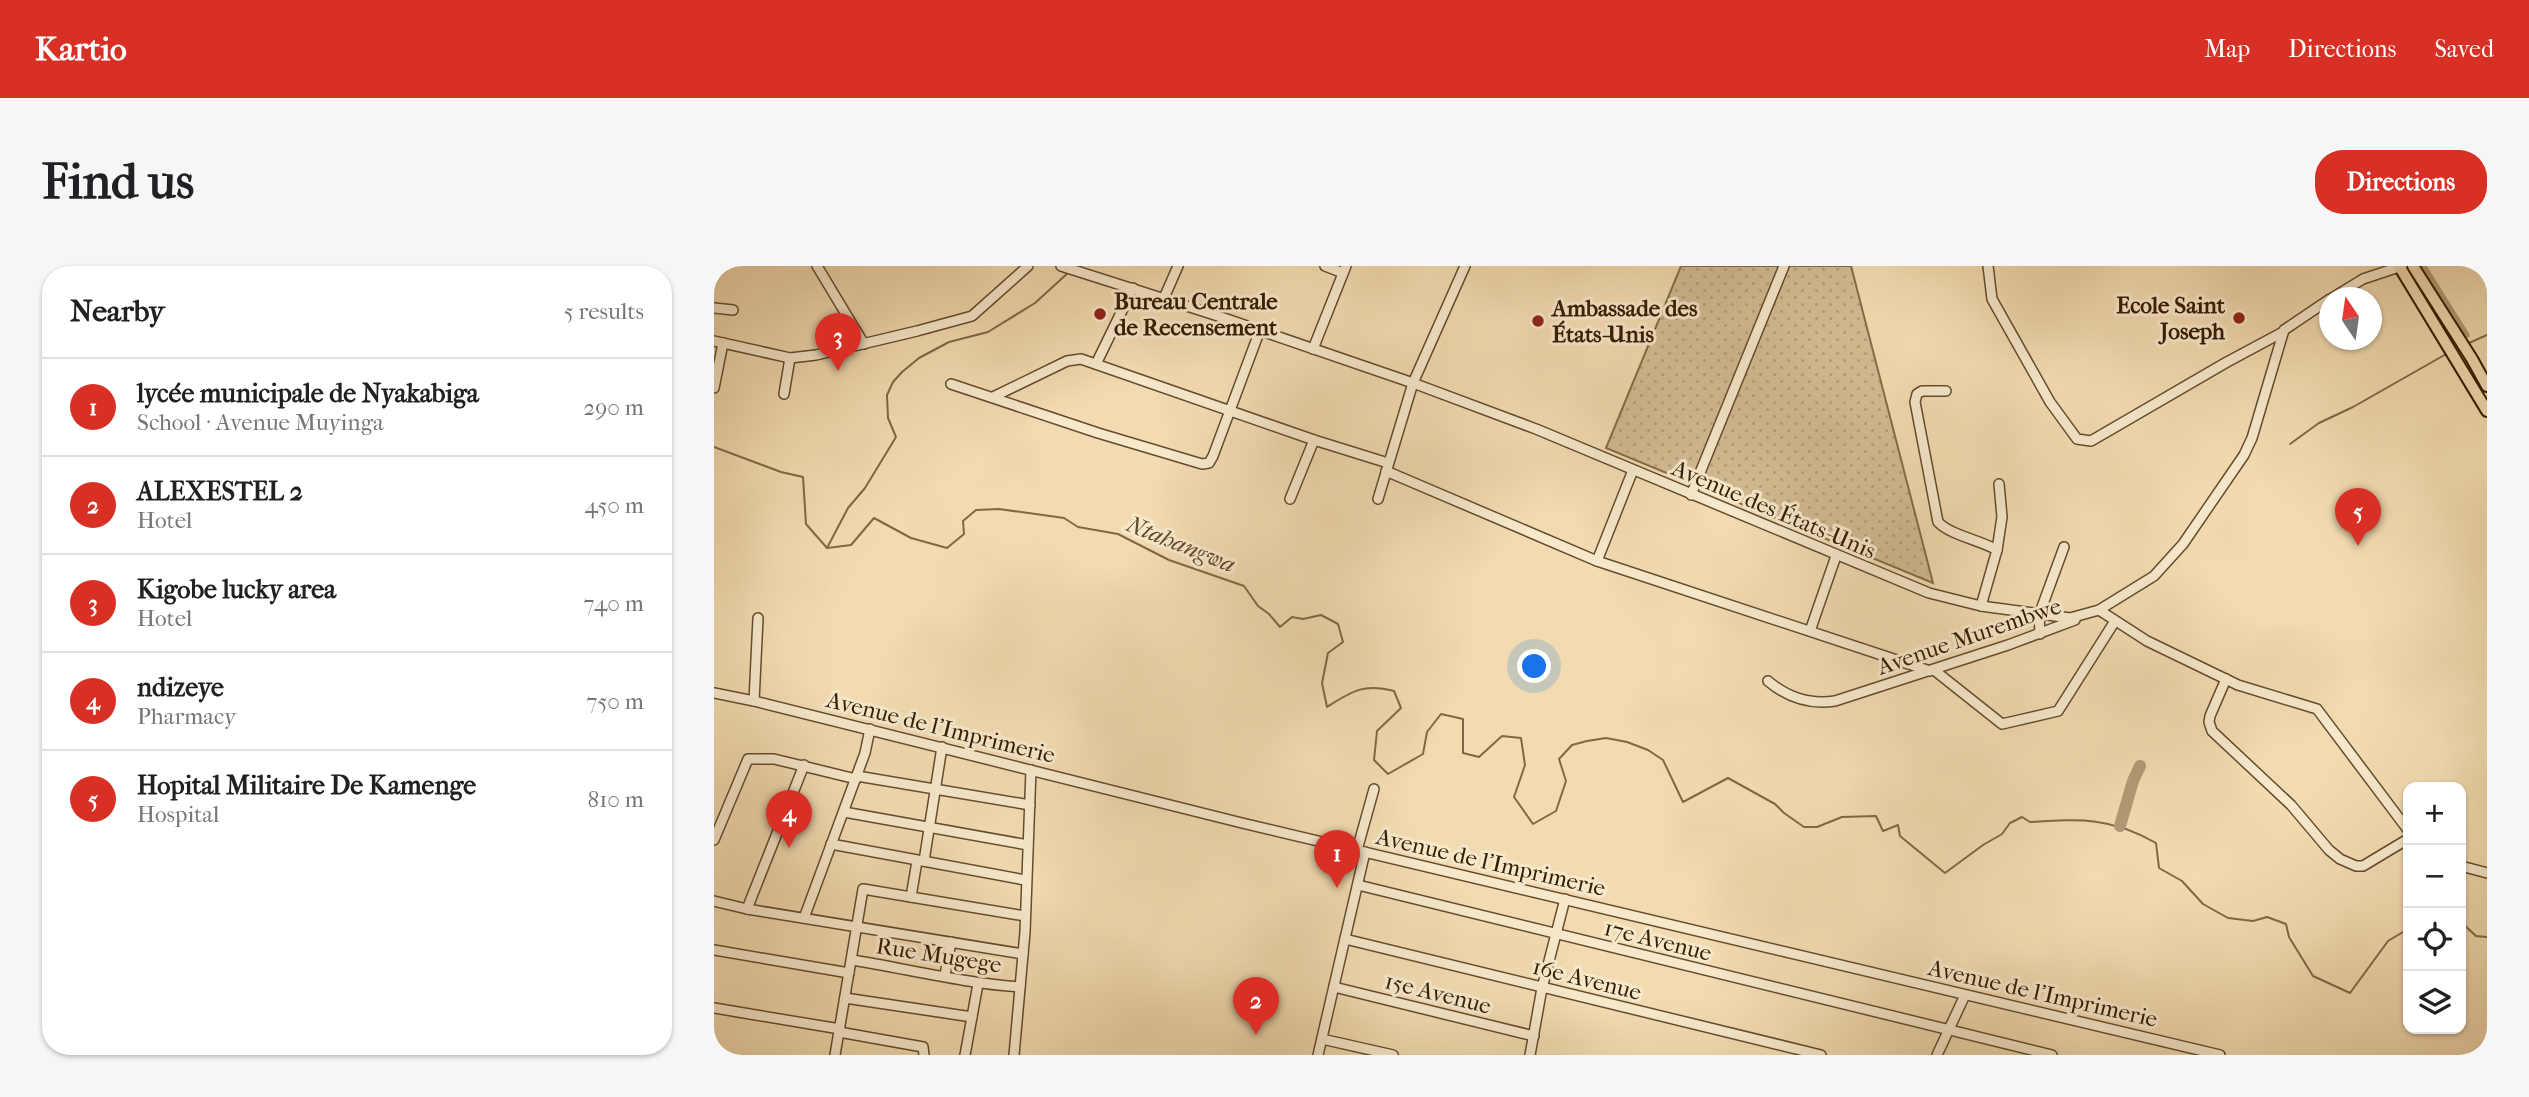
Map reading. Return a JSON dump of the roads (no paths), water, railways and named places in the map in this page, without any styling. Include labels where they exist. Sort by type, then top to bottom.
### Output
[{"type":"main road","points":[[2400,266],[2487,411]]},
{"type":"main road","points":[[2413,266],[2487,386]]},
{"type":"main road","points":[[2468,379],[2480,373]]},
{"type":"street","points":[[817,266],[864,344]]},
{"type":"street","points":[[714,388],[718,342],[790,358],[864,344],[972,316],[1028,266]]},
{"type":"street","name":"Avenue des États-Unis","points":[[1061,266],[1164,298],[1413,383],[1536,429],[1929,593],[1981,606],[2070,618],[2099,610],[2158,573],[2183,544],[2223,489],[2250,442],[2283,332]]},
{"type":"street","points":[[1164,298],[1178,266]]},
{"type":"street","points":[[1313,349],[1345,269],[1325,266]]},
{"type":"street","points":[[1378,499],[1413,383],[1465,266]]},
{"type":"street","points":[[1691,495],[1784,266]]},
{"type":"street","points":[[1988,266],[1992,299],[2062,421],[2077,439],[2083,441],[2091,441],[2283,332],[2287,326],[2319,306]]},
{"type":"street","points":[[2349,287],[2362,279],[2400,266]]},
{"type":"street","points":[[1096,364],[1133,288]]},
{"type":"street","points":[[714,308],[733,310]]},
{"type":"street","points":[[951,384],[1098,433],[1202,464],[1209,463],[1260,331]]},
{"type":"street","points":[[785,394],[790,358]]},
{"type":"street","points":[[993,397],[1067,360],[1081,359],[1387,467],[1597,561],[1932,671],[2001,724],[2058,711],[2115,621]]},
{"type":"street","points":[[1946,391],[1922,391],[1914,400],[1936,519],[1944,528],[1980,540],[1997,550]]},
{"type":"street","points":[[1290,499],[1314,440]]},
{"type":"street","points":[[1597,561],[1633,470]]},
{"type":"street","points":[[1981,606],[2003,517],[1999,484]]},
{"type":"street","points":[[2040,634],[2039,615],[2064,547]]},
{"type":"street","points":[[1810,631],[1836,556]]},
{"type":"street","points":[[2099,610],[2147,641],[2225,679],[2316,709],[2403,823]]},
{"type":"street","name":"Avenue Murembwe","points":[[1768,681],[1783,693],[1819,703],[1932,671],[2040,634],[2086,615]]},
{"type":"street","points":[[754,701],[758,618]]},
{"type":"street","points":[[2225,679],[2210,716],[2212,731],[2291,805],[2334,855],[2349,864],[2363,866],[2403,842]]},
{"type":"street","name":"Avenue de l'Imprimerie","points":[[714,693],[1361,851],[2220,1055]]},
{"type":"street","points":[[804,918],[856,778],[870,730]]},
{"type":"street","points":[[911,897],[928,828],[942,747]]},
{"type":"street","points":[[714,841],[744,763],[748,759],[774,759],[856,778],[1030,805]]},
{"type":"street","points":[[747,909],[804,765]]},
{"type":"street","points":[[1014,1055],[1023,954],[1031,770]]},
{"type":"street","points":[[1318,1055],[1358,885],[1361,851],[1374,789]]},
{"type":"street","points":[[844,812],[1028,845]]},
{"type":"street","points":[[831,844],[1026,880]]},
{"type":"street","points":[[2466,867],[2487,873]]},
{"type":"street","name":"17e Avenue","points":[[1358,885],[2052,1055]]},
{"type":"street","points":[[835,1055],[863,889],[1025,916]]},
{"type":"street","points":[[1530,1055],[1542,988],[1565,899]]},
{"type":"street","points":[[714,901],[747,909],[1023,954]]},
{"type":"street","name":"16e Avenue","points":[[1345,939],[1821,1055]]},
{"type":"street","points":[[945,975],[951,942]]},
{"type":"street","points":[[714,950],[849,973]]},
{"type":"street","name":"Rue Mugege","points":[[852,960],[945,975],[978,984],[1020,987]]},
{"type":"street","points":[[965,1055],[978,984]]},
{"type":"street","name":"15e Avenue","points":[[1334,987],[1534,1036]]},
{"type":"street","points":[[1937,1055],[1965,995]]},
{"type":"street","points":[[845,998],[972,1017]]},
{"type":"street","points":[[714,1008],[923,1047],[924,1055]]},
{"type":"street","points":[[1322,1039],[1393,1055]]},
{"type":"waterway","points":[[2424,268],[2466,335]]},
{"type":"waterway","points":[[827,548],[848,508],[865,488],[896,437],[888,418],[887,395],[893,382],[919,358],[949,342],[988,332],[1035,303],[1069,272]]},
{"type":"waterway","points":[[2469,343],[2487,335]]},
{"type":"waterway","points":[[2290,444],[2319,423],[2353,407],[2448,353]]},
{"type":"waterway","name":"Ntahangwa","points":[[714,447],[781,472],[803,477],[806,524],[827,548],[851,545],[874,518],[911,538],[947,548],[964,534],[963,521],[976,510],[999,509],[1064,518],[1078,527],[1118,534],[1169,560],[1244,586],[1258,606],[1280,627],[1292,617],[1303,619],[1321,615],[1338,624],[1343,642],[1328,653],[1322,683],[1327,707],[1366,688],[1394,691],[1401,708],[1377,731],[1374,760],[1388,774],[1423,754],[1427,732],[1441,714],[1463,719],[1463,753],[1479,757],[1502,736],[1521,738],[1525,765],[1514,797],[1533,824],[1556,811],[1566,781],[1559,759],[1572,745],[1606,738],[1648,750],[1663,760],[1683,802],[1728,778],[1775,804],[1804,827],[1817,827],[1842,817],[1876,816],[1883,831],[1898,825],[1900,836],[1945,873],[2002,834],[2010,823],[2022,817],[2030,822],[2080,820],[2124,828],[2156,843],[2159,868],[2182,881],[2203,904],[2228,918],[2253,921],[2267,917],[2286,924],[2289,937],[2313,976],[2350,993],[2388,941],[2403,932]]},
{"type":"waterway","points":[[2120,826],[2140,766]]},
{"type":"waterway","name":"Ntahangwa","points":[[2466,927],[2476,936],[2487,937]]},
{"type":"place","name":"Bureau Centrale de Recensement","points":[[1100,314]]},
{"type":"place","name":"Ecole Saint Joseph","points":[[2239,318]]},
{"type":"place","name":"Ambassade des États-Unis","points":[[1538,321]]},
{"type":"place","name":"Kigobe lucky area","points":[[838,371]]},
{"type":"place","name":"Hopital Militaire De Kamenge","points":[[2358,546]]},
{"type":"place","name":"ndizeye","points":[[789,848]]},
{"type":"place","name":"lycée municipale de Nyakabiga","points":[[1337,888]]},
{"type":"place","name":"ALEXESTEL 2","points":[[1256,1035]]}]
